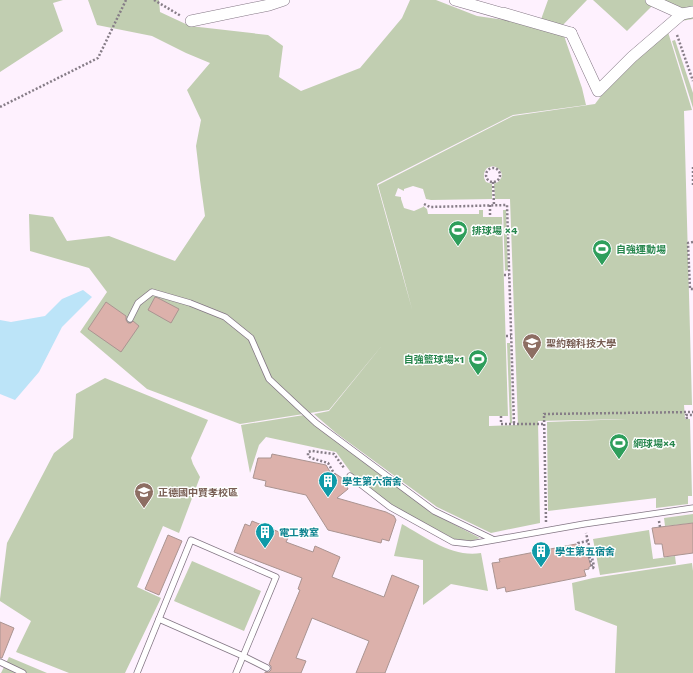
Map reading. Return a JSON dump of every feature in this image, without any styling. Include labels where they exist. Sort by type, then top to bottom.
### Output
[{"type":"street","points":[[191,21],[269,5],[284,0]]},
{"type":"street","points":[[455,0],[571,33]]},
{"type":"street","points":[[651,0],[682,14]]},
{"type":"street","points":[[502,13],[571,33],[598,91],[632,57],[682,14],[693,12]]},
{"type":"lane","points":[[130,319],[138,303],[152,292],[190,303],[224,317],[251,338],[270,379],[316,423],[434,511],[492,540]]},
{"type":"lane","points":[[350,476],[390,507],[452,542],[471,544],[546,530],[693,508]]},
{"type":"lane","points":[[137,673],[191,540],[276,577],[236,673]]},
{"type":"lane","points":[[160,619],[244,656],[267,668]]},
{"type":"lane","points":[[0,662],[23,673]]},
{"type":"path","points":[[0,107],[98,58],[126,0]]},
{"type":"path","points":[[154,0],[191,21]]},
{"type":"path","points":[[676,33],[693,81]]},
{"type":"path","points":[[693,167],[693,185]]},
{"type":"path","points":[[492,169],[496,170],[500,176],[498,180],[493,182],[488,180],[486,177],[488,171],[492,169]]},
{"type":"path","points":[[493,182],[494,205]]},
{"type":"path","points":[[424,204],[430,206],[507,205],[514,424]]},
{"type":"path","points":[[490,205],[490,217]]},
{"type":"path","points":[[693,242],[688,243],[690,289],[693,288]]},
{"type":"path","points":[[689,256],[689,250],[691,250]]},
{"type":"path","points":[[504,275],[509,275]]},
{"type":"path","points":[[690,275],[691,281],[693,281]]},
{"type":"path","points":[[506,336],[511,336]]},
{"type":"path","points":[[546,530],[544,414],[693,412]]},
{"type":"path","points":[[687,419],[686,415],[693,415]]},
{"type":"path","points":[[501,416],[501,424],[544,424]]},
{"type":"path","points":[[335,474],[328,462],[311,458],[308,456],[308,452],[312,451],[334,454],[350,476]]},
{"type":"path","points":[[584,524],[594,566],[593,568],[588,551],[585,550],[590,550]]},
{"type":"path","points":[[579,547],[578,543],[588,541]]},
{"type":"green space","points":[[0,0],[63,0],[53,3],[63,31],[0,72]]},
{"type":"green space","points":[[88,0],[159,0],[160,12],[190,26],[268,35],[283,46],[279,77],[301,91],[360,68],[402,18],[410,0],[436,0],[477,16],[539,25],[548,0],[587,0],[561,27],[582,88],[586,105],[513,115],[377,184],[412,309],[378,185],[513,116],[595,104],[610,84],[668,32],[692,110],[684,111],[692,405],[684,405],[685,419],[690,419],[692,496],[688,496],[688,504],[656,508],[656,498],[548,511],[547,422],[628,419],[538,421],[540,523],[491,533],[437,507],[336,433],[314,414],[329,411],[384,343],[329,410],[240,424],[147,389],[80,332],[107,292],[89,268],[30,251],[29,214],[53,217],[67,241],[109,236],[175,261],[205,216],[196,146],[201,120],[187,90],[210,63],[152,36],[97,25]],"holes":[[[493,166],[497,167],[502,175],[500,180],[494,184],[495,199],[510,199],[518,425],[489,426],[489,416],[508,416],[502,217],[483,217],[483,210],[479,210],[479,214],[428,214],[427,209],[423,206],[414,211],[404,208],[401,197],[395,196],[398,188],[404,191],[404,189],[413,186],[423,189],[426,199],[431,200],[492,199],[492,184],[486,182],[484,175],[487,168]]]},
{"type":"green space","points":[[593,0],[693,0],[693,19],[681,21],[655,3],[627,31]]},
{"type":"green space","points":[[675,40],[693,93],[693,108],[672,41]]},
{"type":"green space","points":[[503,210],[506,210],[508,270],[505,271]]},
{"type":"green space","points":[[507,343],[510,343],[512,423],[510,424]]},
{"type":"green space","points":[[105,378],[208,420],[191,458],[200,477],[179,533],[163,526],[137,587],[161,598],[125,673],[69,673],[16,652],[31,621],[0,601],[0,599],[7,543],[54,453],[73,438],[76,394]]},
{"type":"green space","points":[[304,415],[432,513],[480,538],[471,541],[454,539],[391,505],[352,474],[336,452],[266,437],[259,445],[250,473],[241,425]]},
{"type":"green space","points":[[693,514],[693,523],[665,526],[664,518]]},
{"type":"green space","points":[[402,524],[430,540],[450,549],[471,554],[481,553],[488,591],[451,584],[423,605],[423,560],[394,556]]},
{"type":"green space","points":[[649,530],[653,559],[675,556],[676,564],[600,575],[593,539]]},
{"type":"green space","points":[[192,561],[261,591],[244,631],[174,601]]},
{"type":"green space","points":[[692,563],[693,673],[615,673],[617,626],[575,610],[572,583],[593,578]]},
{"type":"green space","points":[[9,657],[47,673],[1,673]]},
{"type":"water","points":[[83,290],[92,297],[62,327],[39,372],[15,400],[0,394],[0,320],[11,322],[45,316],[62,299]]},
{"type":"building","points":[[155,297],[179,309],[171,323],[148,310]]},
{"type":"building","points":[[106,302],[126,316],[128,323],[133,321],[139,326],[121,352],[88,329]]},
{"type":"building","name":"學生第六宿舍","points":[[272,454],[326,465],[332,475],[336,474],[345,480],[348,489],[337,498],[386,512],[394,516],[396,520],[389,541],[382,539],[381,543],[328,530],[306,495],[265,486],[266,481],[253,478],[258,458],[271,458]]},
{"type":"building","points":[[252,521],[289,536],[286,542],[313,552],[315,546],[340,557],[332,577],[384,597],[392,575],[419,586],[385,673],[356,673],[369,641],[312,618],[296,658],[306,661],[301,673],[265,673],[271,670],[271,666],[269,664],[300,590],[298,589],[302,578],[234,552],[245,524],[250,526]]},
{"type":"building","points":[[693,523],[693,553],[664,557],[662,544],[655,544],[652,528]]},
{"type":"building","points":[[168,535],[182,541],[159,595],[145,589]]},
{"type":"building","name":"學生第五宿舍","points":[[576,544],[577,547],[583,546],[585,553],[587,553],[591,566],[589,569],[584,570],[586,576],[506,592],[505,587],[497,589],[492,563],[500,562],[499,559]]},
{"type":"building","points":[[0,622],[14,628],[2,658],[0,658]]},
{"type":"place","name":"排球場 ×4","points":[[458,247]]},
{"type":"place","name":"自強運動場","points":[[602,266]]},
{"type":"place","name":"聖約翰科技大學","points":[[532,360]]},
{"type":"place","name":"自強籃球場×1","points":[[478,376]]},
{"type":"place","name":"網球場×4","points":[[619,460]]},
{"type":"place","name":"學生第六宿舍","points":[[328,498]]},
{"type":"place","name":"正德國中賢孝校區","points":[[144,509]]},
{"type":"place","name":"電工教室","points":[[265,549]]},
{"type":"place","name":"學生第五宿舍","points":[[541,568]]}]
